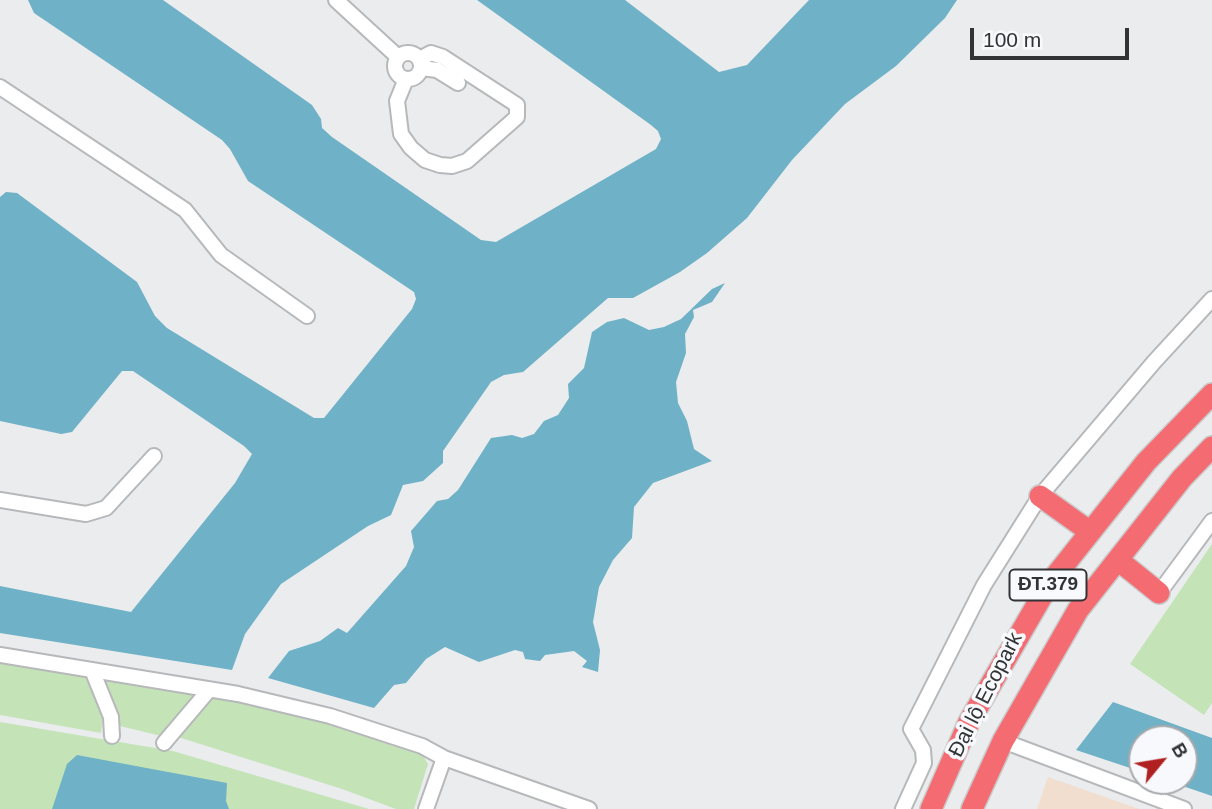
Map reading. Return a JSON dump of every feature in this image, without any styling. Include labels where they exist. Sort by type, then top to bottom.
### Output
[{"type":"highway","name":"Đại lộ Ecopark","points":[[931,809],[969,722],[1018,633],[1049,584],[1146,462],[1212,394]]},
{"type":"highway","name":"Đại lộ Ecopark","points":[[972,809],[1003,741],[1078,610],[1182,478],[1212,447]]},
{"type":"highway","points":[[1040,496],[1089,531]]},
{"type":"highway","points":[[1118,560],[1159,593]]},
{"type":"street","points":[[337,0],[398,57]]},
{"type":"street","points":[[398,57],[409,52],[421,64],[458,83]]},
{"type":"street","points":[[431,53],[450,61],[517,105],[517,117],[467,161],[452,166],[440,165],[425,159],[411,148],[401,134],[397,102],[406,79],[417,76],[421,64],[431,53]]},
{"type":"street","points":[[398,57],[396,71],[406,79]]},
{"type":"street","points":[[0,87],[185,210],[221,255],[307,316]]},
{"type":"street","points":[[903,809],[924,763],[923,750],[911,729],[984,586],[1040,496],[1154,362],[1212,299]]},
{"type":"street","points":[[0,500],[86,514],[106,508],[154,456]]},
{"type":"street","points":[[1159,593],[1212,521]]},
{"type":"street","points":[[0,656],[209,690],[330,716],[422,746],[444,758],[589,809]]},
{"type":"street","points":[[92,670],[111,717],[112,736]]},
{"type":"street","points":[[164,743],[209,690]]},
{"type":"street","points":[[1003,741],[1184,809]]},
{"type":"street","points":[[426,809],[444,758]]},
{"type":"shaded area","points":[[1048,777],[1139,809],[1037,809]]},
{"type":"green space","points":[[1212,544],[1212,703],[1204,715],[1130,664]]},
{"type":"green space","points":[[0,660],[83,672],[103,716],[101,733],[0,715]]},
{"type":"green space","points":[[103,677],[198,693],[161,736],[120,726]]},
{"type":"green space","points":[[212,695],[313,718],[422,754],[428,764],[414,809],[396,809],[175,736]]},
{"type":"green space","points":[[0,722],[173,751],[369,809],[0,809]]},
{"type":"water","points":[[28,0],[163,0],[312,105],[321,119],[322,128],[332,137],[481,240],[496,242],[656,149],[661,139],[658,131],[651,125],[477,0],[625,0],[719,72],[747,65],[809,0],[957,0],[945,18],[896,66],[845,104],[792,160],[747,218],[707,253],[680,272],[633,298],[608,298],[523,372],[504,375],[491,382],[443,451],[443,463],[423,481],[403,485],[391,515],[368,526],[281,584],[245,634],[232,670],[0,633],[0,586],[131,612],[235,483],[252,454],[133,371],[122,371],[72,432],[61,434],[0,421],[0,197],[6,192],[17,193],[137,282],[155,316],[167,328],[314,418],[324,418],[412,309],[416,299],[414,292],[248,181],[222,140],[34,13]]},
{"type":"water","points":[[725,283],[712,302],[693,310],[694,317],[685,334],[686,353],[676,382],[678,403],[687,421],[694,449],[712,461],[653,483],[634,507],[632,538],[613,560],[599,587],[593,622],[600,650],[598,672],[582,667],[587,661],[574,651],[545,655],[540,661],[525,659],[523,652],[515,650],[479,662],[445,647],[426,659],[406,683],[394,685],[374,708],[268,678],[289,651],[320,641],[338,628],[347,633],[406,566],[414,547],[411,531],[437,501],[448,499],[458,490],[491,438],[512,435],[522,438],[534,434],[544,421],[558,415],[569,398],[568,384],[584,368],[592,332],[607,322],[624,318],[649,330],[664,327],[681,319],[712,289]]},
{"type":"water","points":[[1113,702],[1176,725],[1128,725],[1128,767],[1076,750]]},
{"type":"water","points":[[1198,733],[1212,738],[1212,796],[1198,791]]},
{"type":"water","points":[[77,755],[227,783],[226,801],[229,809],[52,809],[67,764]]}]
